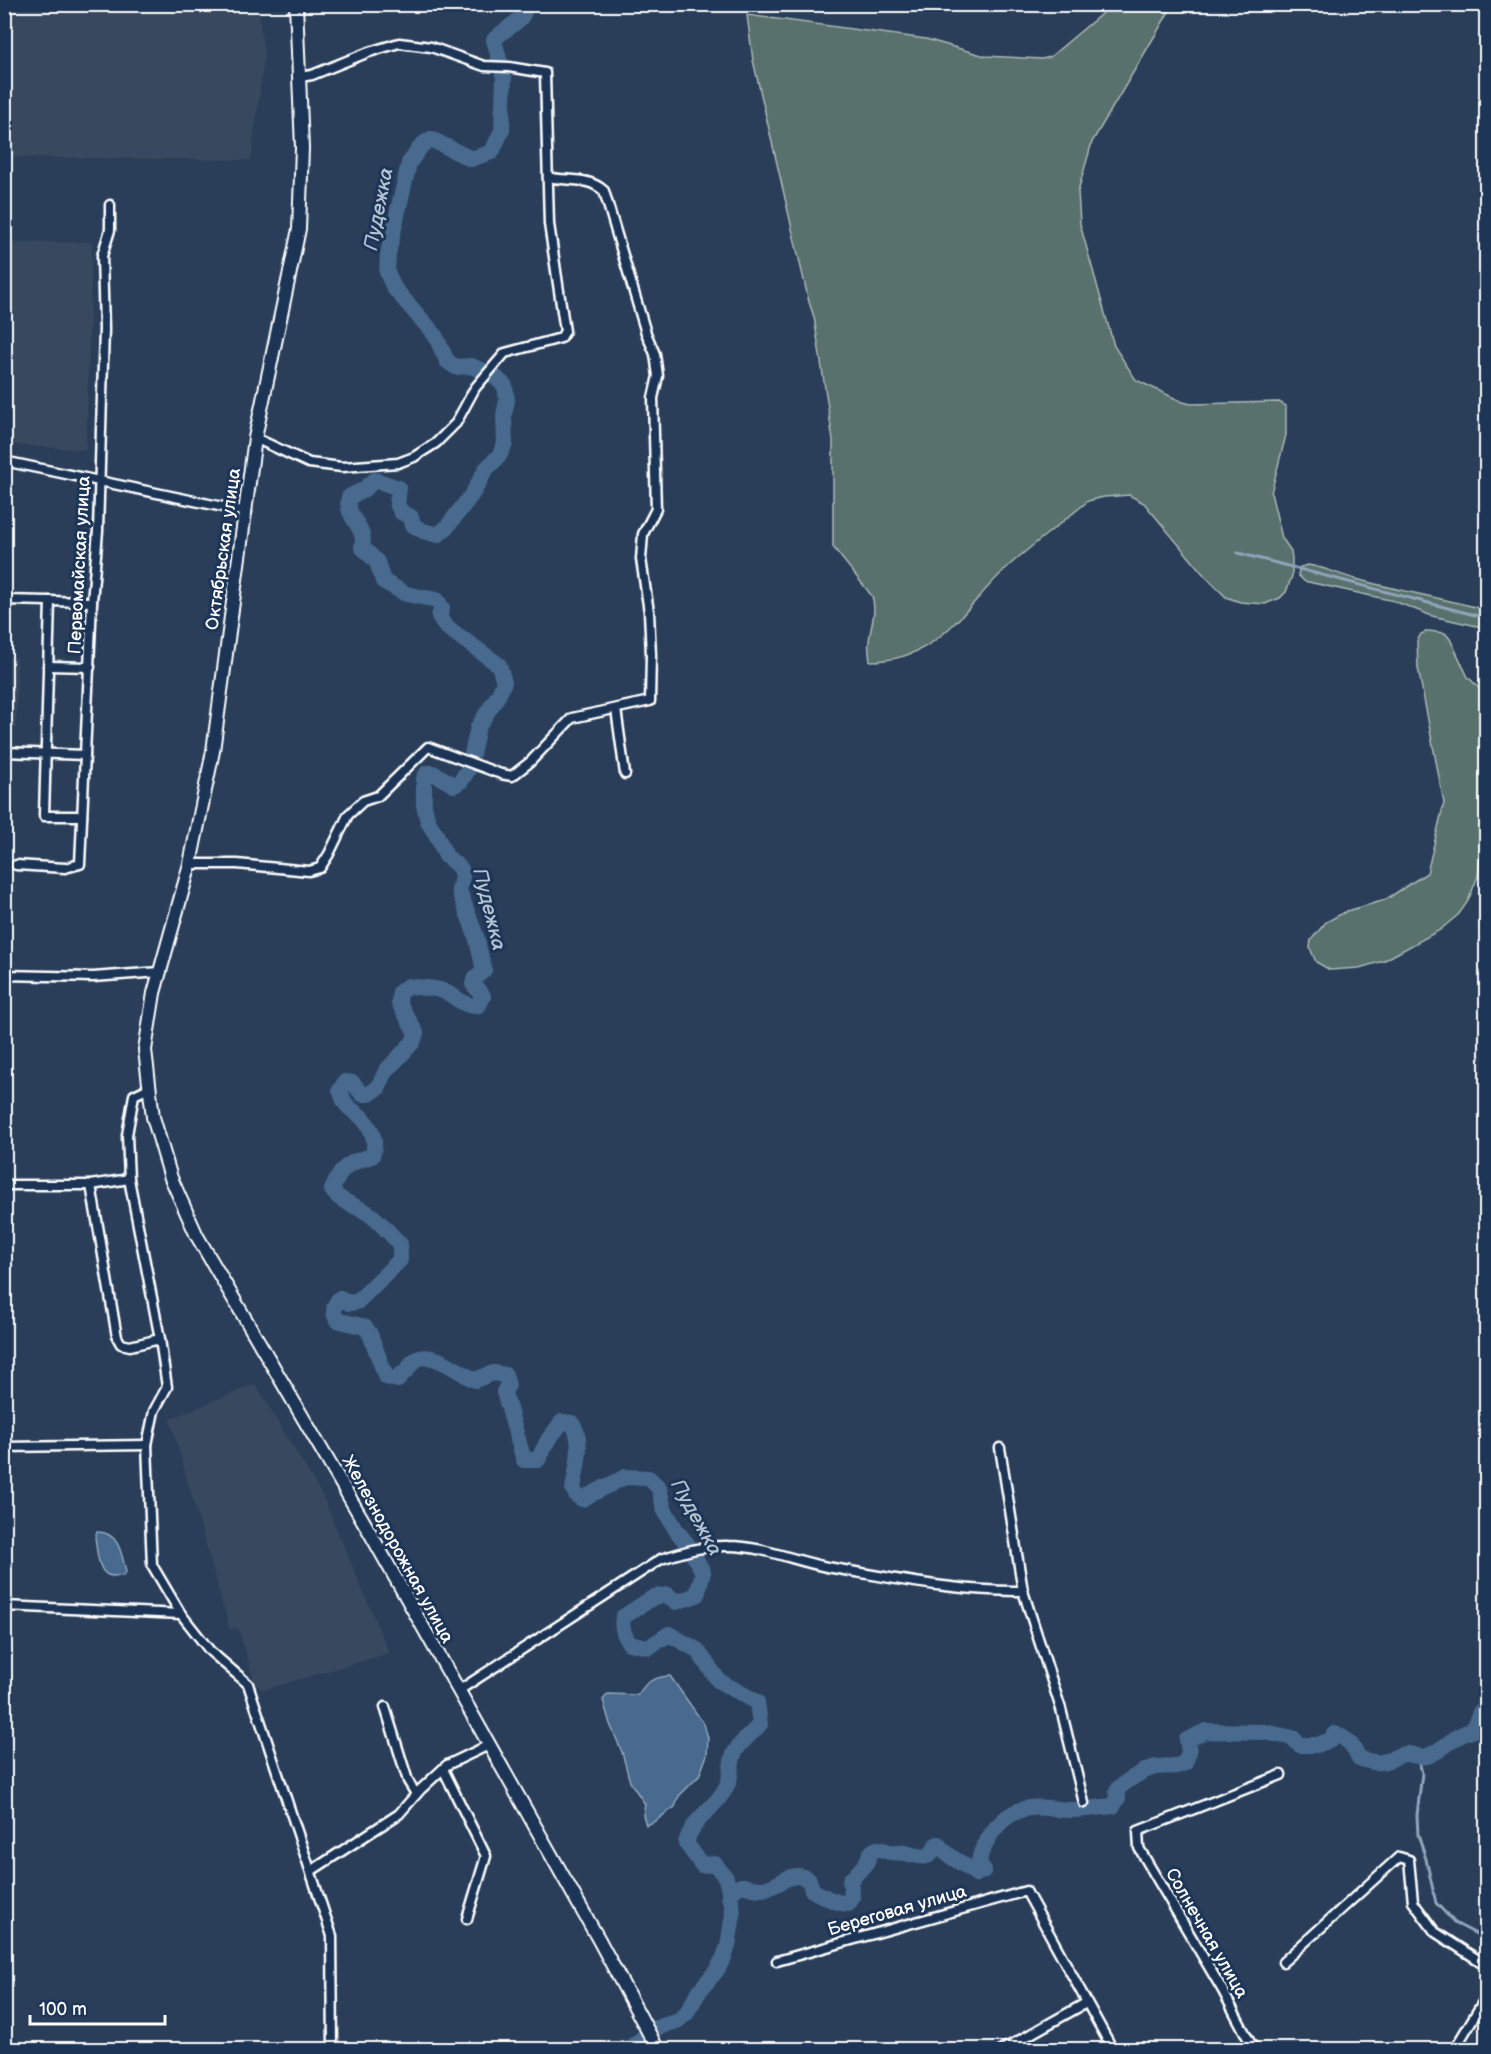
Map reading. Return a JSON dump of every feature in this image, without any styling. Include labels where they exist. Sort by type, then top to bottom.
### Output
[{"type":"street","name":"Октябрьская улица","points":[[149,1088],[145,1050],[152,1004],[190,864],[213,751],[247,512],[255,438],[299,229],[302,184],[297,7]]},
{"type":"street","points":[[255,438],[309,464],[342,467],[398,463],[436,443],[456,423],[475,388],[506,353],[561,338],[565,331],[549,224],[545,73],[509,67],[493,68],[432,47],[399,43],[369,52],[312,75],[300,77]]},
{"type":"street","points":[[190,864],[237,864],[309,871],[320,868],[348,815],[363,801],[378,796],[428,747],[512,776],[530,762],[572,717],[650,701],[649,612],[641,559],[643,534],[656,509],[652,398],[658,376],[655,354],[646,333],[604,191],[597,185],[581,180],[558,180],[548,177]]},
{"type":"street","name":"Первомайская улица","points":[[16,865],[65,868],[80,864],[99,480],[104,329],[102,256],[110,230],[110,205]]},
{"type":"street","points":[[4,461],[247,512]]},
{"type":"street","points":[[4,600],[92,602]]},
{"type":"street","points":[[50,601],[44,816],[82,816]]},
{"type":"street","points":[[48,666],[90,667]]},
{"type":"street","points":[[616,709],[625,774]]},
{"type":"street","points":[[4,752],[85,755]]},
{"type":"street","points":[[4,975],[93,977],[160,972]]},
{"type":"street","points":[[149,1088],[134,1095],[127,1135],[129,1179],[167,1387],[154,1411],[147,1445],[152,1565],[181,1614],[210,1651],[248,1684],[332,1936],[333,2049]]},
{"type":"street","name":"Железнодорожная улица","points":[[149,1088],[153,1117],[171,1178],[197,1236],[369,1532],[658,2048]]},
{"type":"street","points":[[4,1185],[91,1185],[129,1179]]},
{"type":"street","points":[[91,1185],[117,1337],[121,1344],[130,1346],[160,1339]]},
{"type":"street","points":[[4,1447],[147,1445]]},
{"type":"street","points":[[1000,1448],[1023,1591],[1061,1709],[1084,1803]]},
{"type":"street","points":[[458,1691],[662,1559],[700,1548],[729,1546],[762,1550],[825,1566],[911,1581],[992,1591],[1023,1591]]},
{"type":"street","points":[[4,1606],[181,1614]]},
{"type":"street","points":[[385,1707],[408,1780],[416,1794]]},
{"type":"street","points":[[311,1871],[399,1814],[416,1794],[447,1765],[489,1745]]},
{"type":"street","points":[[443,1769],[486,1856],[467,1919]]},
{"type":"street","name":"Солнечная улица","points":[[1254,2049],[1223,1991],[1139,1848],[1138,1831],[1281,1775]]},
{"type":"street","points":[[1282,1962],[1399,1857],[1408,1860],[1413,1902],[1435,1932],[1486,1965]]},
{"type":"street","name":"Береговая улица","points":[[777,1961],[1026,1891],[1086,2003]]},
{"type":"street","points":[[1454,2049],[1486,1997]]},
{"type":"street","points":[[1002,2049],[1086,2003],[1113,2049]]},
{"type":"shaded area","points":[[5,4],[258,5],[264,58],[251,160],[9,157],[5,207]]},
{"type":"shaded area","points":[[92,242],[86,450],[5,444],[5,243]]},
{"type":"shaded area","points":[[4,657],[17,657],[16,728],[5,728]]},
{"type":"shaded area","points":[[255,1384],[322,1495],[389,1653],[263,1690],[255,1684],[238,1627],[230,1630],[170,1419]]},
{"type":"shaded area","points":[[97,1532],[110,1535],[118,1545],[126,1572],[123,1576],[110,1576],[104,1572],[98,1558],[95,1537]]},
{"type":"shaded area","points":[[670,1676],[704,1724],[708,1738],[707,1755],[699,1776],[679,1796],[675,1807],[646,1825],[643,1815],[645,1804],[630,1782],[603,1700],[608,1694],[638,1695],[651,1681]]},
{"type":"green space","points":[[1112,5],[1173,5],[1092,142],[1078,191],[1080,224],[1114,346],[1136,380],[1183,402],[1191,404],[1279,402],[1286,406],[1286,435],[1271,493],[1282,538],[1291,551],[1292,576],[1286,592],[1280,598],[1265,604],[1240,602],[1226,597],[1204,575],[1144,503],[1129,495],[1104,497],[1088,501],[1022,554],[996,578],[951,627],[934,641],[916,651],[895,658],[870,661],[869,643],[874,613],[872,596],[833,547],[833,440],[814,317],[753,60],[747,15],[926,39],[985,56],[1042,59],[1050,57]]},
{"type":"green space","points":[[5,479],[10,480],[4,584]]},
{"type":"green space","points":[[1308,565],[1486,610],[1486,628],[1432,616],[1394,601],[1304,581],[1298,575],[1300,567]]},
{"type":"green space","points":[[1428,631],[1445,633],[1468,677],[1486,695],[1486,807],[1478,876],[1468,901],[1459,914],[1440,930],[1383,961],[1359,968],[1330,970],[1316,962],[1310,948],[1311,940],[1326,922],[1347,911],[1385,900],[1427,873],[1444,803],[1418,668],[1417,641],[1421,634]]},
{"type":"waterway","name":"Пудежка","points":[[525,4],[522,16],[494,40],[504,77],[502,130],[492,152],[471,159],[431,139],[422,145],[409,163],[388,254],[387,272],[394,288],[435,335],[447,361],[456,367],[471,366],[493,375],[505,386],[507,400],[504,415],[505,444],[499,456],[486,469],[473,493],[438,535],[423,531],[413,525],[411,517],[401,512],[397,504],[399,488],[375,480],[363,490],[349,497],[350,511],[362,534],[362,547],[377,562],[383,581],[406,594],[437,600],[442,608],[439,616],[445,626],[499,665],[504,682],[478,727],[469,768],[461,781],[454,785],[433,773],[427,773],[424,778],[424,805],[428,822],[446,856],[461,869],[459,890],[476,936],[484,970],[476,977],[473,984],[483,996],[479,1005],[474,1006],[439,990],[408,986],[400,992],[399,1003],[416,1033],[413,1042],[386,1071],[378,1088],[369,1094],[362,1094],[353,1083],[345,1082],[340,1090],[346,1104],[370,1128],[374,1147],[372,1156],[351,1163],[343,1170],[332,1190],[344,1201],[368,1213],[385,1228],[400,1244],[400,1260],[357,1302],[349,1303],[340,1298],[336,1303],[334,1314],[337,1320],[365,1327],[370,1334],[386,1377],[398,1380],[414,1361],[424,1357],[439,1360],[475,1380],[493,1373],[505,1375],[508,1385],[504,1392],[524,1460],[538,1460],[548,1440],[562,1422],[572,1423],[576,1430],[579,1447],[573,1489],[582,1499],[625,1477],[649,1478],[659,1488],[664,1509],[703,1572],[697,1595],[676,1602],[668,1595],[654,1597],[623,1617],[626,1637],[629,1643],[649,1647],[669,1634],[697,1650],[719,1681],[757,1702],[760,1724],[737,1748],[724,1792],[694,1826],[686,1843],[702,1865],[715,1864],[726,1878],[733,1914],[724,1957],[686,2014],[677,2021],[656,2028],[627,2050]]},
{"type":"waterway","points":[[1238,553],[1486,618]]},
{"type":"waterway","points":[[729,1897],[737,1887],[769,1888],[797,1876],[809,1880],[812,1890],[834,1901],[848,1904],[852,1898],[850,1880],[866,1863],[871,1852],[877,1849],[927,1856],[938,1844],[946,1853],[976,1874],[984,1870],[980,1864],[980,1858],[988,1838],[1008,1816],[1029,1808],[1082,1810],[1113,1806],[1118,1798],[1117,1790],[1135,1776],[1156,1767],[1185,1763],[1189,1752],[1187,1740],[1206,1731],[1265,1732],[1293,1738],[1299,1745],[1317,1745],[1331,1740],[1334,1734],[1349,1743],[1359,1758],[1379,1762],[1402,1754],[1422,1757],[1433,1754],[1460,1735],[1472,1731],[1480,1712],[1486,1708]]},
{"type":"waterway","points":[[1418,1757],[1422,1773],[1417,1815],[1418,1835],[1436,1903],[1455,1923],[1486,1938]]}]
